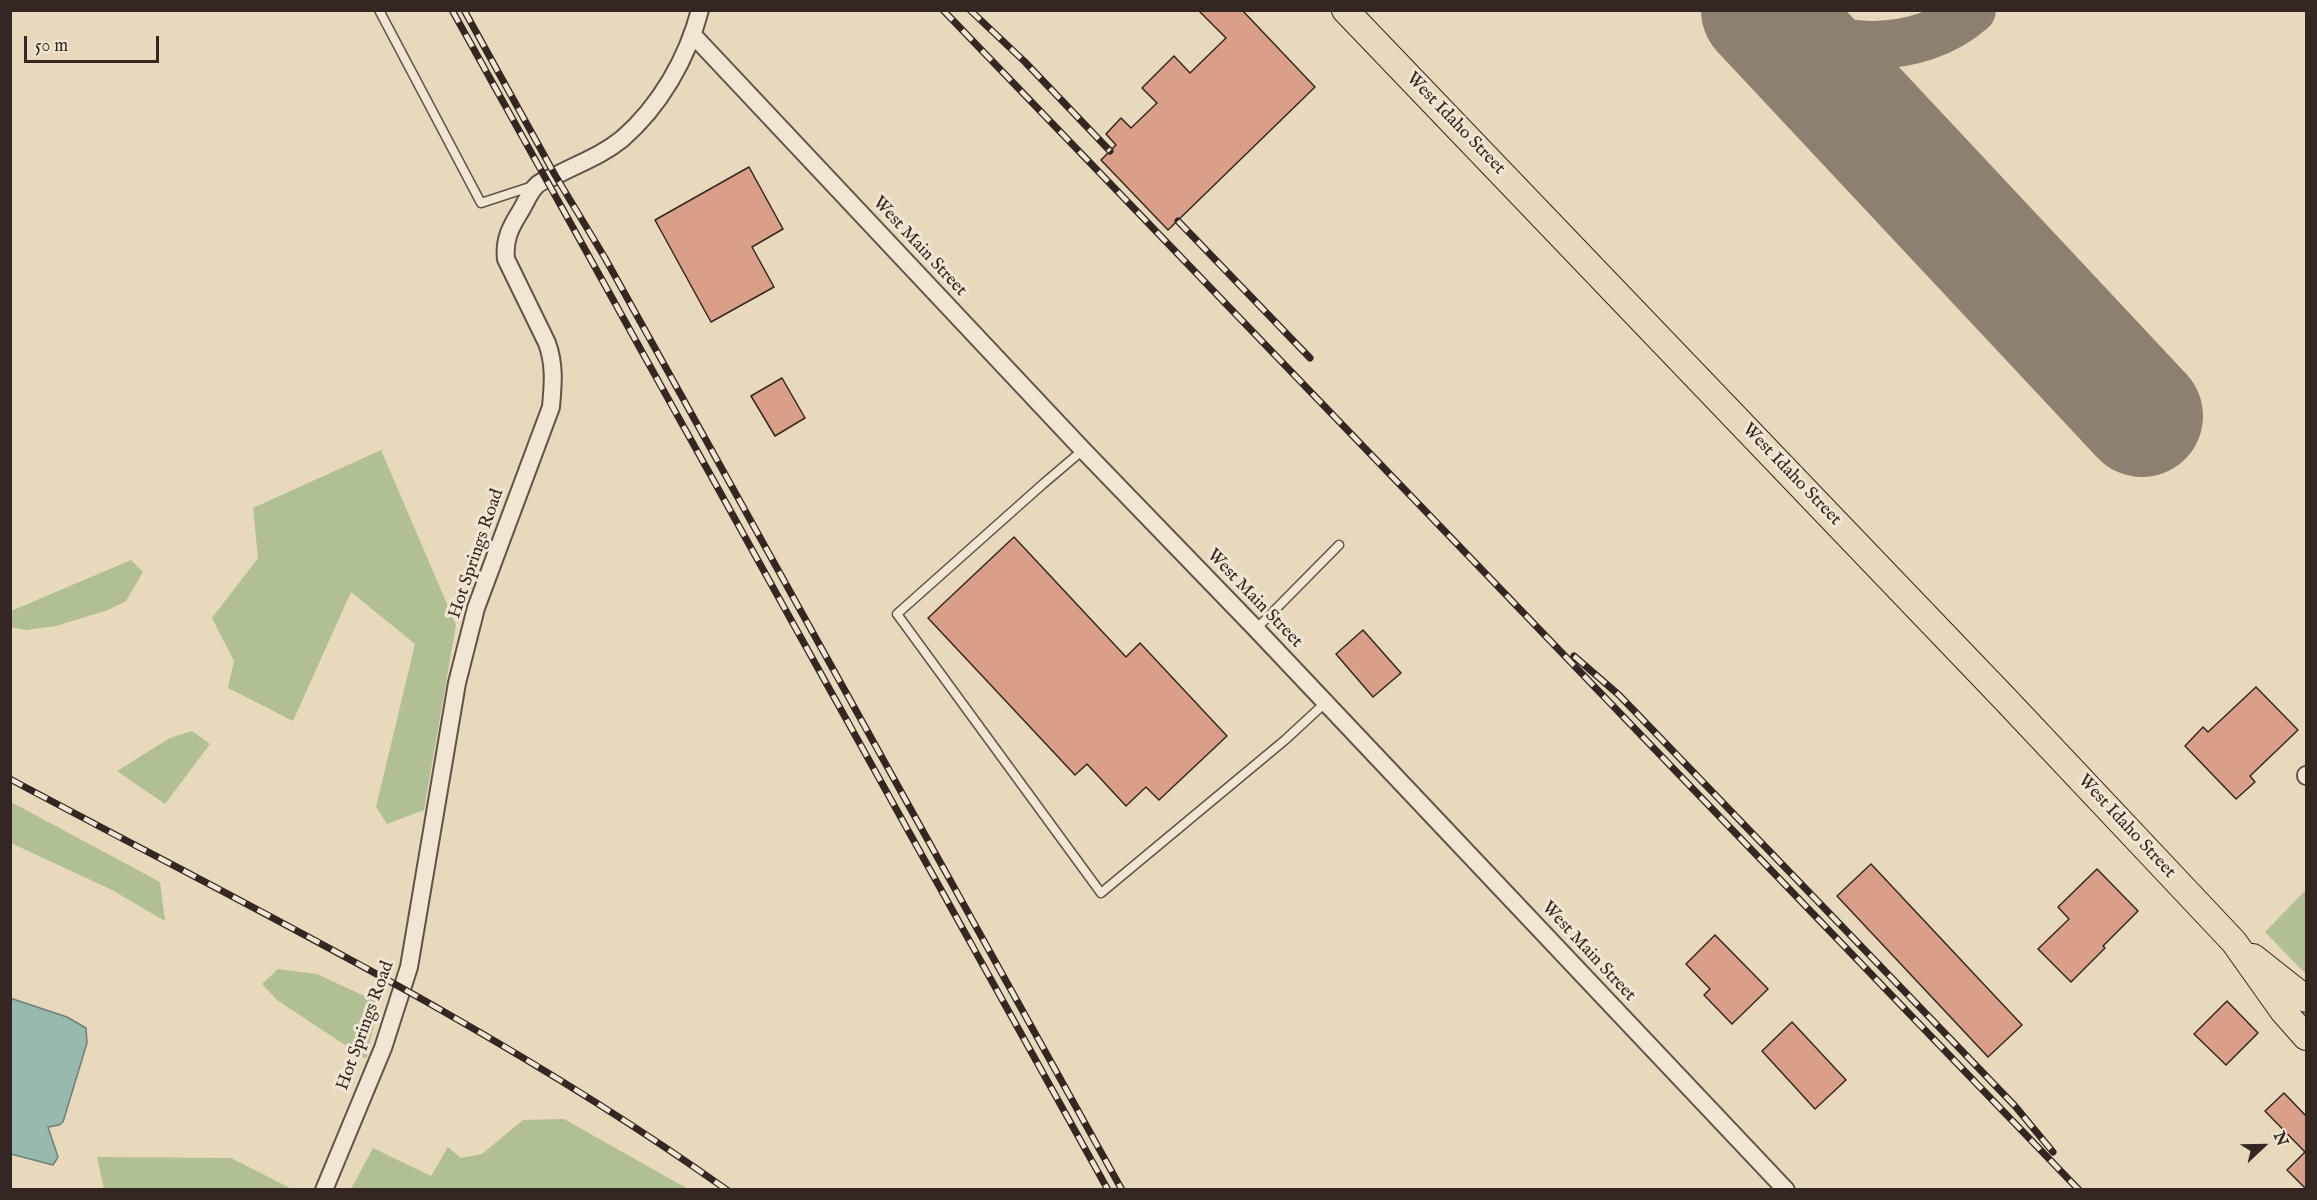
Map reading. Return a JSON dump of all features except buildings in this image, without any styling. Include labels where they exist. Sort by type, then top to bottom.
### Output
[{"type":"main road","name":"West Idaho Street","points":[[1345,10],[1981,674],[2234,942],[2283,1011],[2307,1037]]},
{"type":"main road","name":"West Idaho Street","points":[[2234,942],[2307,999]]},
{"type":"street","points":[[536,185],[578,163],[597,157],[622,138],[661,93],[680,64],[693,35],[700,10]]},
{"type":"street","name":"West Main Street","points":[[693,35],[1083,450],[1256,629],[1786,1190]]},
{"type":"street","name":"Hot Springs Road","points":[[324,1190],[383,1048],[409,967],[457,683],[476,608],[551,407],[554,376],[552,356],[506,259],[505,246],[510,228],[536,185]]},
{"type":"lane","points":[[379,10],[481,203],[536,185]]},
{"type":"lane","points":[[1083,450],[897,614],[1101,893],[1285,740],[1324,703]]},
{"type":"lane","points":[[1256,629],[1339,545]]},
{"type":"green space","points":[[381,450],[456,625],[424,810],[387,824],[376,807],[415,644],[351,592],[293,721],[228,688],[234,661],[212,618],[258,558],[253,508]]},
{"type":"green space","points":[[131,560],[143,572],[126,601],[108,610],[56,626],[26,630],[11,627],[11,611]]},
{"type":"green space","points":[[192,731],[210,744],[165,804],[117,771],[170,738]]},
{"type":"green space","points":[[11,802],[160,882],[165,921],[112,890],[11,843]]},
{"type":"green space","points":[[2306,890],[2306,974],[2265,932]]},
{"type":"green space","points":[[278,969],[317,974],[379,1003],[366,1059],[277,1000],[262,984]]},
{"type":"green space","points":[[564,1119],[688,1189],[351,1189],[373,1148],[431,1176],[448,1147],[461,1158],[482,1154],[523,1120]]},
{"type":"green space","points":[[97,1157],[231,1158],[292,1189],[104,1189]]},
{"type":"water","points":[[10,998],[67,1017],[86,1028],[87,1043],[63,1122],[48,1127],[58,1157],[53,1165],[11,1154]]},
{"type":"taxiway","points":[[1770,10],[1793,25],[1817,36],[1871,45],[1899,43],[1925,37],[1950,26],[1972,10]]},
{"type":"runway","points":[[1762,10],[2142,416]]},
{"type":"railway","points":[[452,10],[1108,1190]]},
{"type":"railway","points":[[464,10],[555,175],[605,258],[1122,1190]]},
{"type":"railway","points":[[943,10],[2079,1190]]},
{"type":"railway","points":[[970,10],[1025,62],[1110,151]]},
{"type":"railway","points":[[1178,221],[1310,358]]},
{"type":"railway","points":[[1574,656],[1619,695],[2015,1106],[2053,1152]]},
{"type":"railway","points":[[10,779],[284,924],[465,1024],[642,1132],[727,1190]]}]
